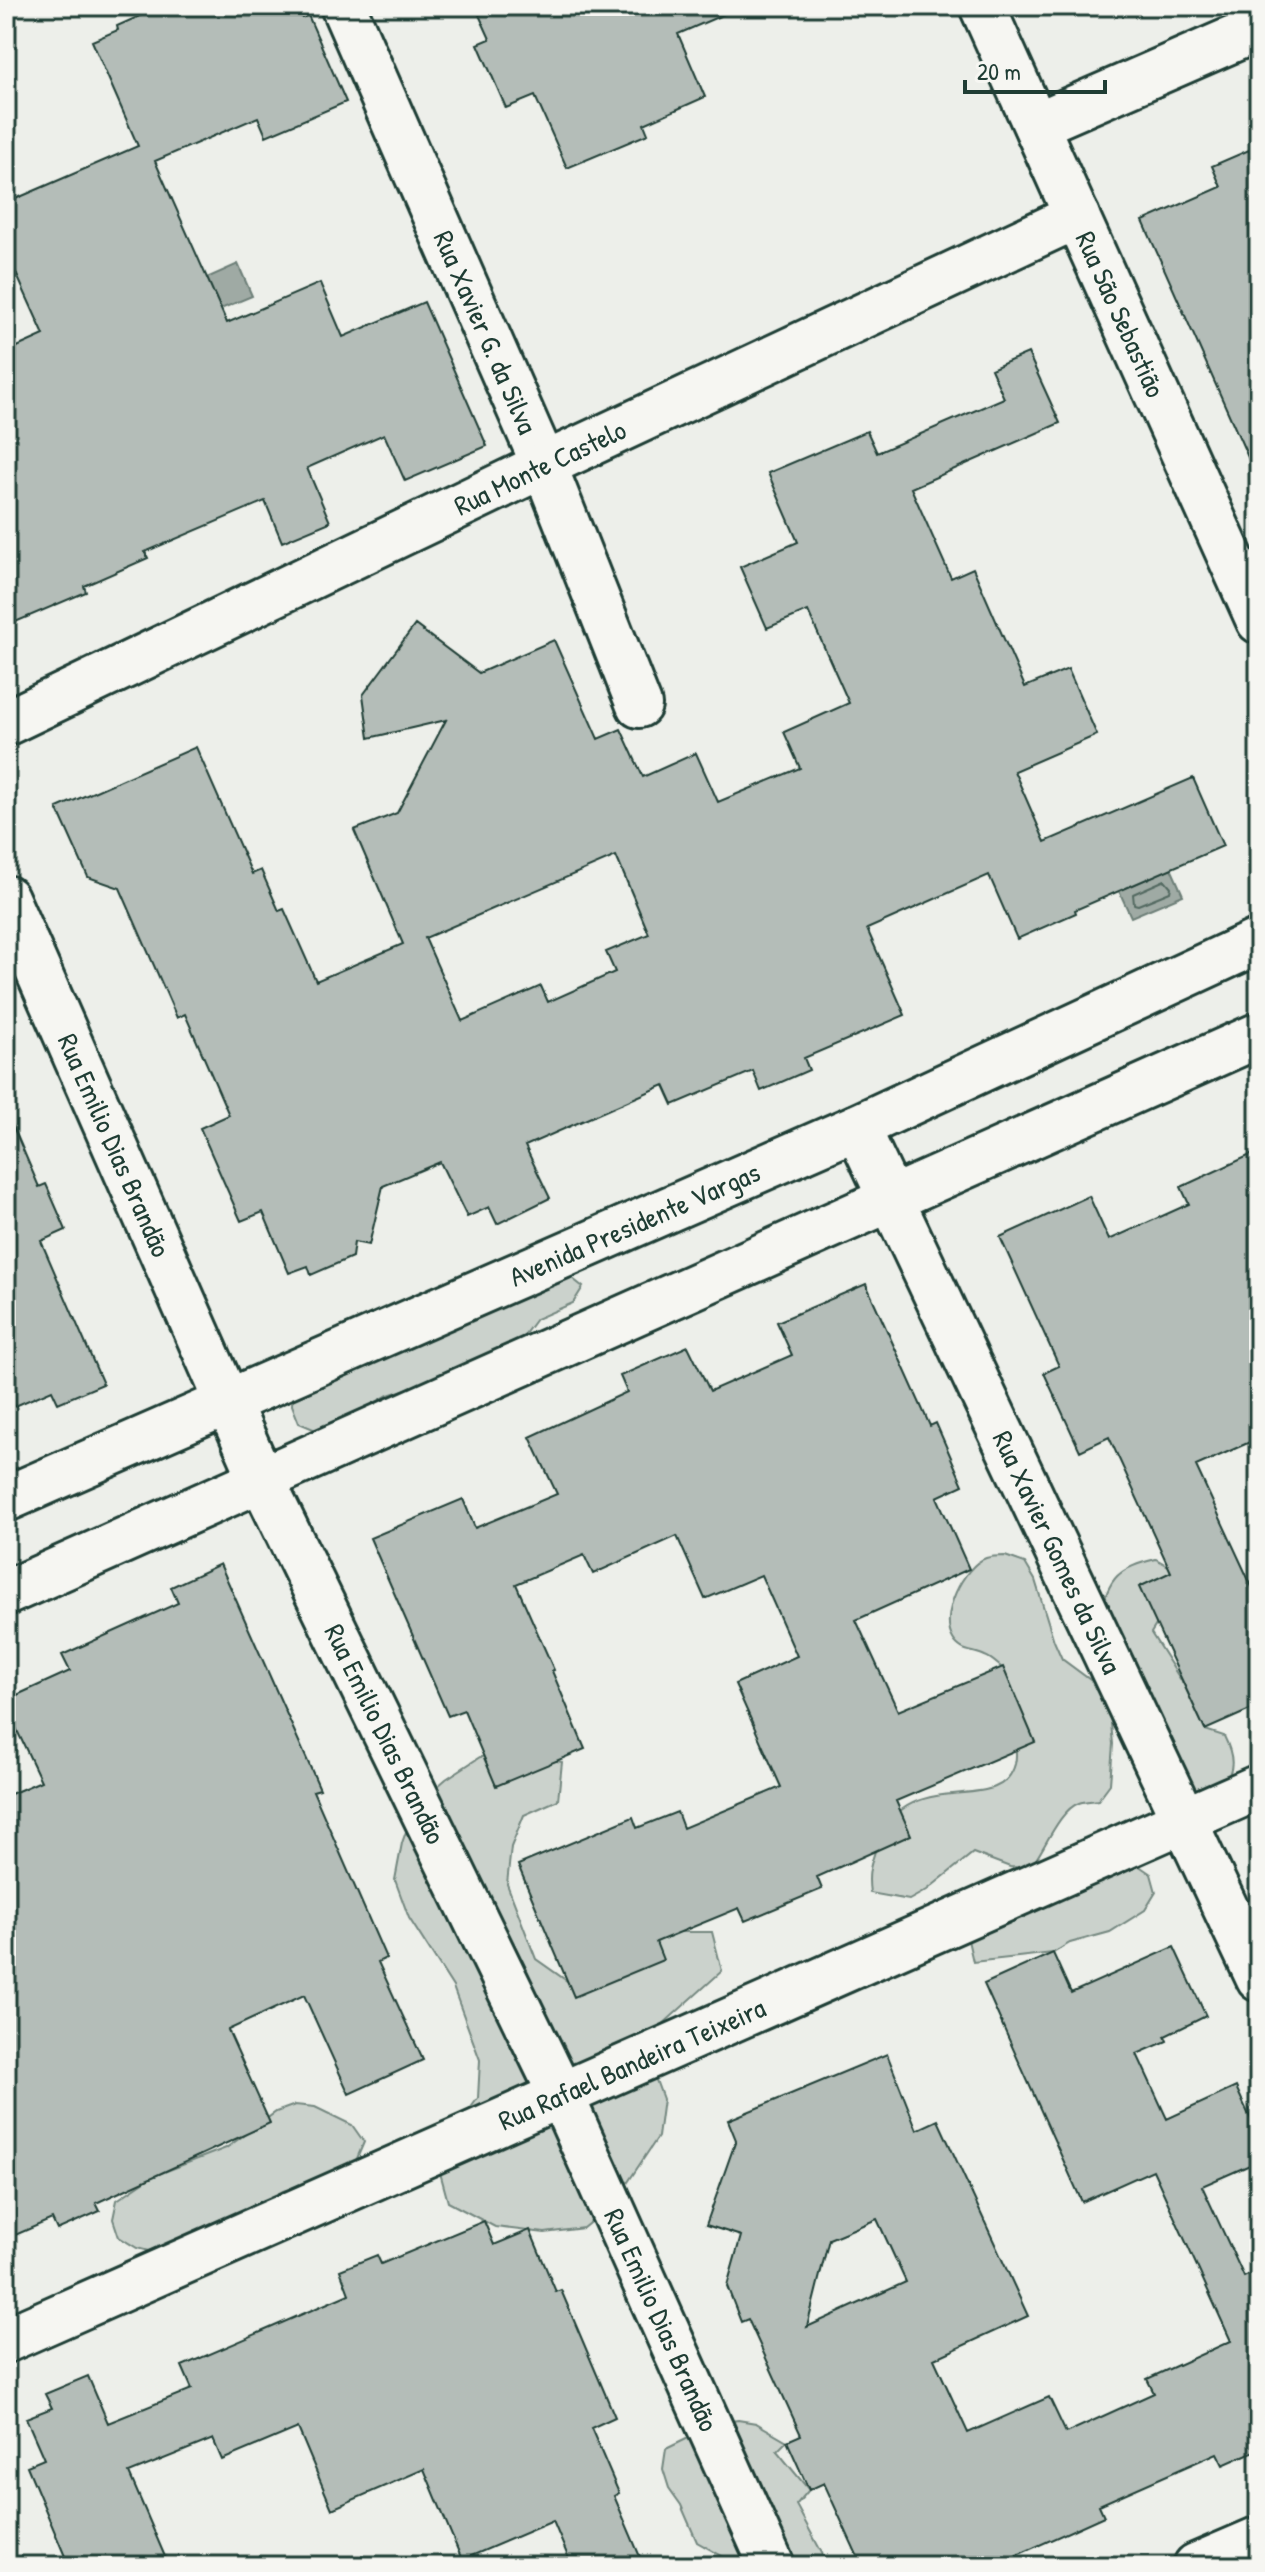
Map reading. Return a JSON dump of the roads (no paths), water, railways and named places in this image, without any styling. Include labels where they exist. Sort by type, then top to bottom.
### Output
[{"type":"street","name":"Rua Xavier G. da Silva","points":[[343,6],[544,465],[639,705]]},
{"type":"street","name":"Rua São Sebastião","points":[[982,6],[1259,621]]},
{"type":"street","points":[[1036,125],[1259,28]]},
{"type":"street","name":"Rua Monte Castelo","points":[[6,723],[544,465],[1077,216]]},
{"type":"street","name":"Rua Emilio Dias Brandão","points":[[6,898],[261,1478],[561,2095],[772,2566]]},
{"type":"street","name":"Avenida Presidente Vargas","points":[[6,1499],[857,1127],[1259,941]]},
{"type":"street","points":[[6,1593],[1259,1035]]},
{"type":"street","name":"Rua Xavier Gomes da Silva","points":[[857,1127],[889,1201],[1259,1979]]},
{"type":"street","name":"Rua Rafael Bandeira Teixeira","points":[[6,2340],[1259,1787]]},
{"type":"street","points":[[1196,2566],[1259,2539]]},
{"type":"water","points":[[238,264],[252,296],[204,316],[191,285]]},
{"type":"water","points":[[1171,868],[1183,895],[1131,917],[1119,891]]}]
